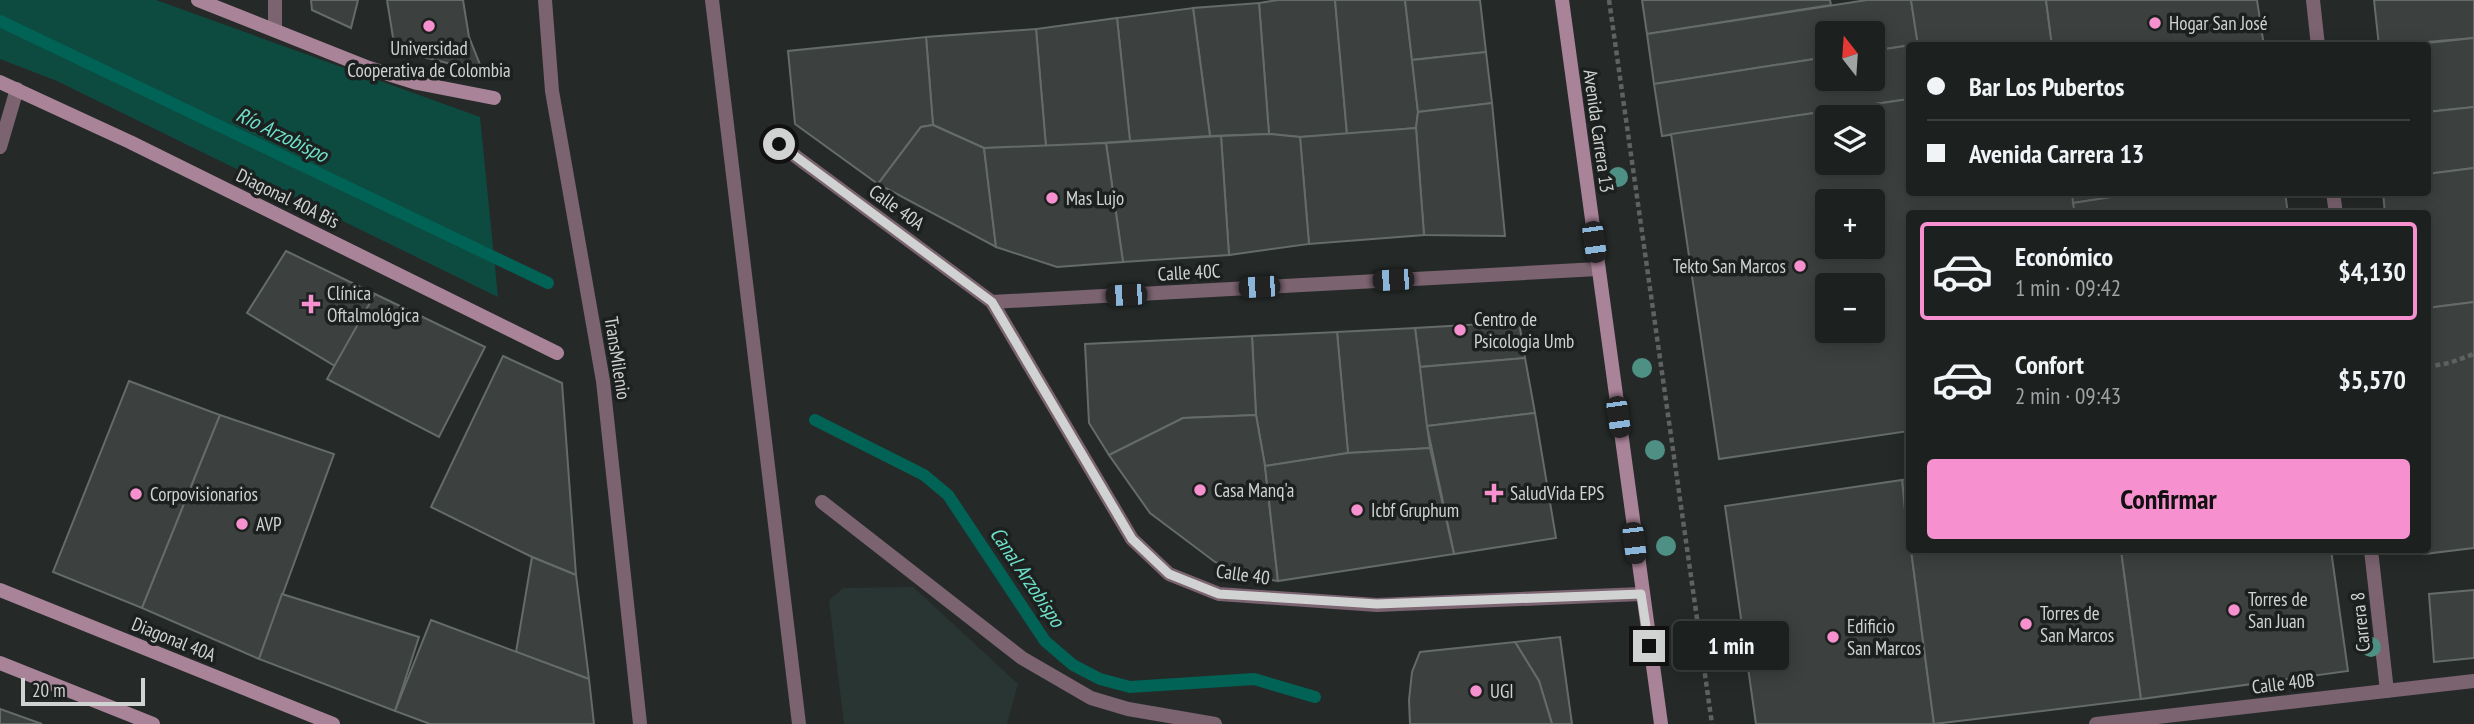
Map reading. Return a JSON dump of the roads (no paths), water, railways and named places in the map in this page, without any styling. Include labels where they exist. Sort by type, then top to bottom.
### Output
[{"type":"street","points":[[198,0],[369,68],[417,83],[494,98]]},
{"type":"street","points":[[275,0],[275,30]]},
{"type":"street","name":"TransMilenio","points":[[545,0],[552,91],[603,381],[640,724]]},
{"type":"street","points":[[712,0],[799,724]]},
{"type":"street","name":"Avenida Carrera 13","points":[[1562,0],[1641,594],[1661,724]]},
{"type":"street","points":[[2313,0],[2318,42]]},
{"type":"street","name":"Diagonal 40A Bis","points":[[0,82],[130,142],[558,353]]},
{"type":"street","points":[[0,146],[17,89]]},
{"type":"street","name":"Calle 40A","points":[[779,144],[992,302]]},
{"type":"street","name":"Calle 40C","points":[[992,302],[1598,269]]},
{"type":"street","name":"Calle 40","points":[[992,302],[1132,539],[1169,574],[1219,594],[1377,604],[1641,594]]},
{"type":"street","points":[[822,502],[1022,658],[1091,698],[1128,709],[1215,724]]},
{"type":"street","name":"Carrera 8","points":[[2371,553],[2387,691]]},
{"type":"street","name":"Diagonal 40A","points":[[0,590],[333,724]]},
{"type":"street","points":[[0,663],[153,724]]},
{"type":"street","name":"Calle 40B","points":[[2096,724],[2474,681]]},
{"type":"waterway","name":"Río Arzobispo","points":[[0,21],[548,283]]},
{"type":"waterway","name":"Canal Arzobispo","points":[[815,420],[924,475],[948,495],[1045,641],[1073,665],[1100,679],[1130,687],[1254,679],[1315,697]]},
{"type":"place","name":"Hogar San José","points":[[2155,23]]},
{"type":"place","name":"Universidad Cooperativa de Colombia","points":[[429,26]]},
{"type":"place","name":"Mas Lujo","points":[[1052,198]]},
{"type":"place","name":"Tekto San Marcos","points":[[1800,266]]},
{"type":"place","name":"Clínica Oftalmológica","points":[[311,304]]},
{"type":"place","name":"Centro de Psicologia Umb","points":[[1460,330]]},
{"type":"place","name":"Casa Manq'a","points":[[1200,490]]},
{"type":"place","name":"SaludVida EPS","points":[[1494,493]]},
{"type":"place","name":"Corpovisionarios","points":[[136,494]]},
{"type":"place","name":"Icbf Gruphum","points":[[1357,510]]},
{"type":"place","name":"AVP","points":[[242,524]]},
{"type":"place","name":"Torres de San Juan","points":[[2234,610]]},
{"type":"place","name":"Torres de San Marcos","points":[[2026,624]]},
{"type":"place","name":"Edificio San Marcos","points":[[1833,637]]},
{"type":"place","name":"UGI","points":[[1476,691]]}]
